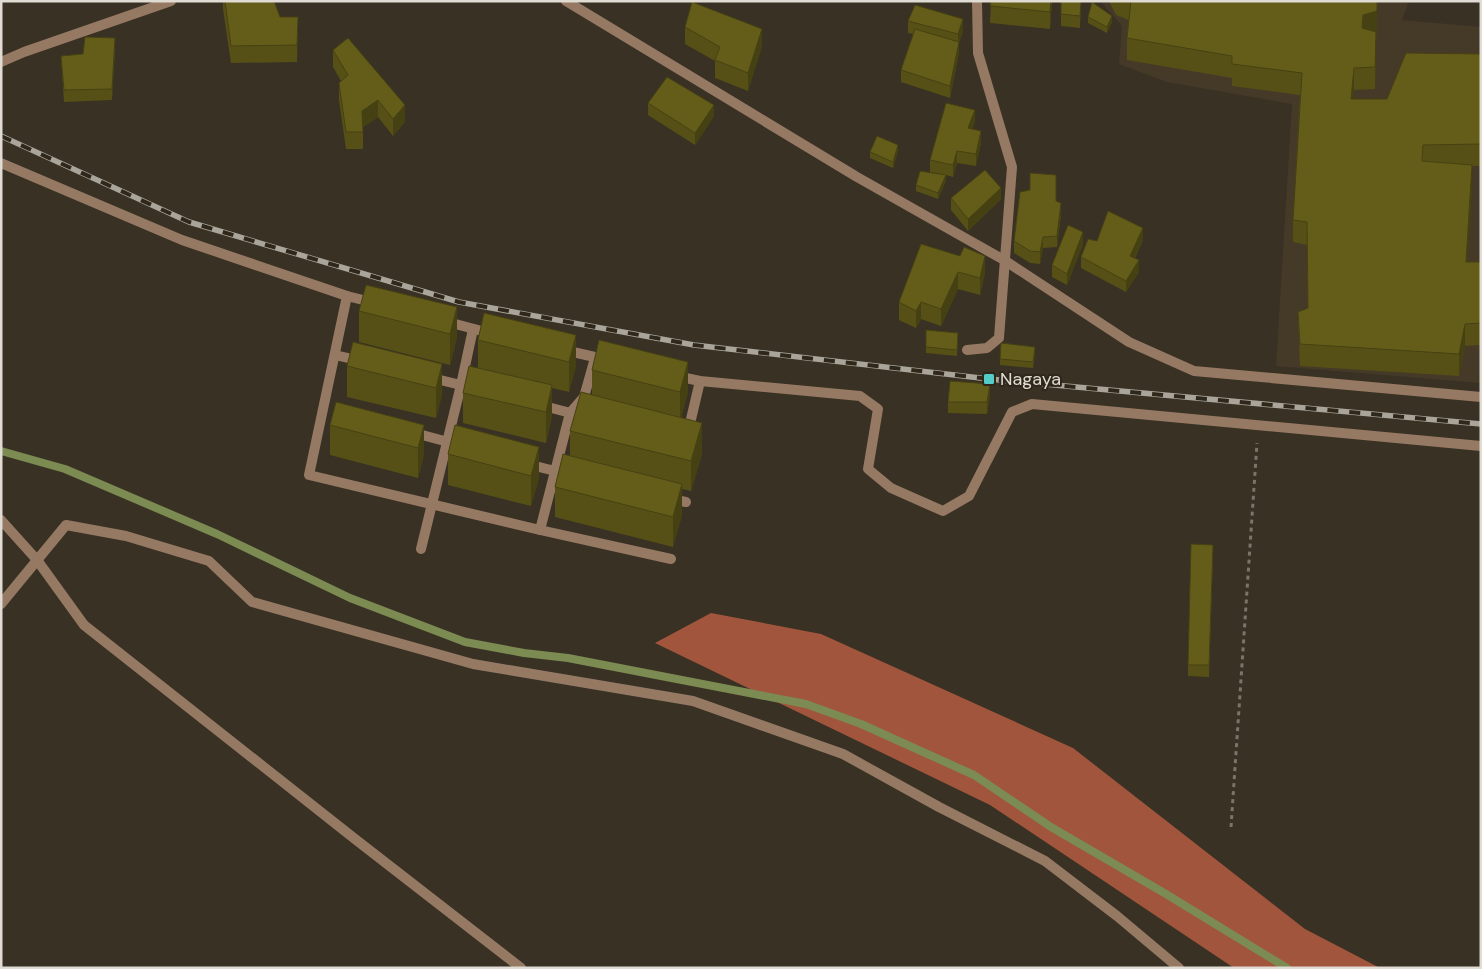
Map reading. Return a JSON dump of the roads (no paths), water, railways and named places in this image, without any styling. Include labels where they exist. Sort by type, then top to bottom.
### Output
[{"type":"street","points":[[1,62],[24,52],[171,1]]},
{"type":"street","points":[[566,1],[857,176],[1004,260],[1129,342],[1194,371],[1481,397]]},
{"type":"street","points":[[967,350],[987,348],[999,338],[1012,167],[978,53],[977,1]]},
{"type":"street","points":[[1,163],[182,240],[347,296],[383,305]]},
{"type":"street","points":[[347,296],[335,355],[328,411],[309,475],[671,559]]},
{"type":"street","points":[[437,320],[501,336]]},
{"type":"street","points":[[421,548],[473,329]]},
{"type":"street","points":[[558,349],[614,362]]},
{"type":"street","points":[[335,355],[374,364]]},
{"type":"street","points":[[540,530],[570,413],[584,397],[596,357]]},
{"type":"street","points":[[662,373],[700,382],[860,396],[878,409],[868,470],[891,488],[943,511],[969,496],[1012,412],[1032,404],[1481,446]]},
{"type":"street","points":[[422,376],[488,392]]},
{"type":"street","points":[[686,441],[700,382]]},
{"type":"street","points":[[534,404],[599,420]]},
{"type":"street","points":[[399,429],[474,449]]},
{"type":"street","points":[[518,461],[554,472],[583,478]]},
{"type":"street","points":[[658,496],[686,502]]},
{"type":"street","points":[[1,520],[37,560],[84,625],[354,839],[521,968]]},
{"type":"street","points":[[1,604],[66,525],[126,536],[208,561],[252,602],[473,664],[693,700],[843,754],[939,807],[1045,861],[1117,916],[1179,968]]},
{"type":"waterway","points":[[1,451],[65,469],[217,534],[350,598],[465,642],[524,653],[568,658],[806,704],[861,724],[974,775],[1051,827],[1287,968]]},
{"type":"railway","points":[[1,136],[189,222],[459,302],[694,345],[989,379],[1481,424]]},
{"type":"place","name":"Nagaya","points":[[989,379]]}]
